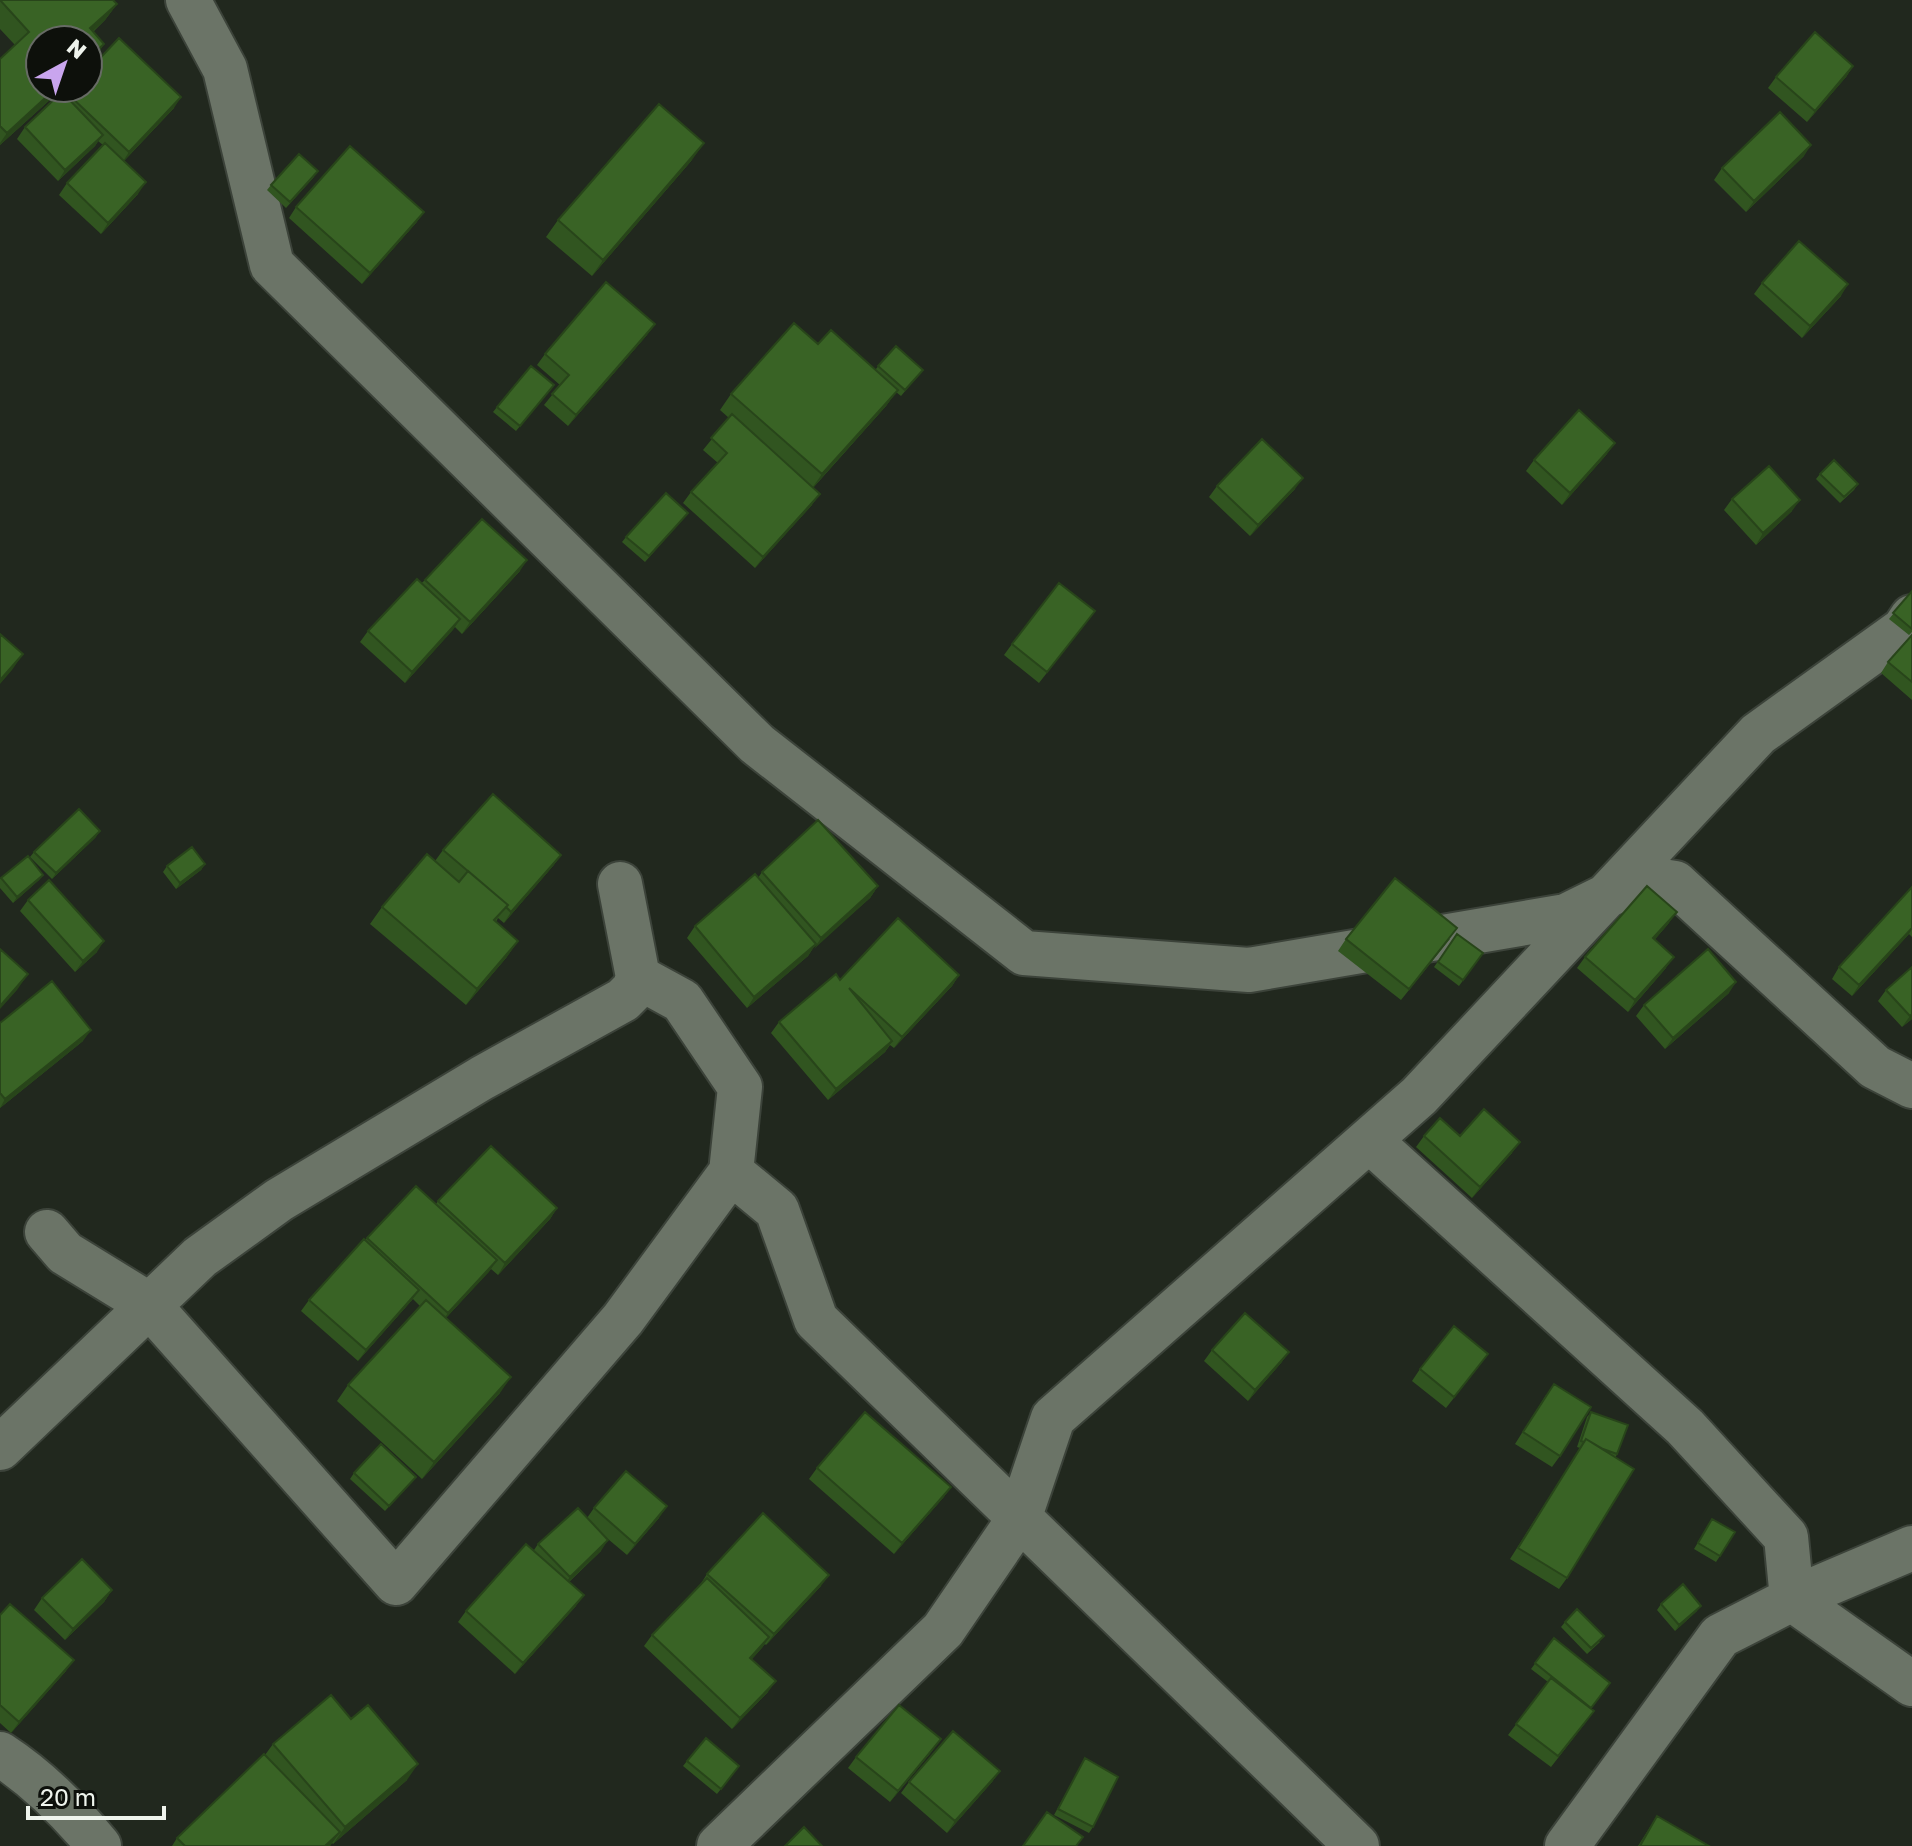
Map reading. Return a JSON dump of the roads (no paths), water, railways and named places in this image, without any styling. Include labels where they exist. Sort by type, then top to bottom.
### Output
[{"type":"street","points":[[188,0],[225,69],[272,265],[757,744],[1024,953],[1249,970],[1566,916],[1643,878],[1675,883],[1875,1067],[1912,1086]]},
{"type":"street","points":[[719,1846],[943,1630],[1019,1519],[1053,1418],[1419,1096],[1758,734],[1904,629],[1912,617]]},
{"type":"street","points":[[0,1448],[200,1257],[279,1200],[482,1078],[623,1000],[634,989],[638,977],[620,884]]},
{"type":"street","points":[[47,1232],[65,1253],[148,1304],[396,1583],[623,1319],[731,1172],[740,1087],[682,1001],[638,977]]},
{"type":"street","points":[[1369,1140],[1685,1427],[1786,1537],[1792,1599],[1912,1684]]},
{"type":"street","points":[[731,1172],[777,1210],[816,1320],[1357,1846]]},
{"type":"street","points":[[1567,1846],[1720,1636],[1792,1599],[1912,1548]]},
{"type":"street","points":[[0,1754],[18,1766],[81,1824],[99,1846]]}]
